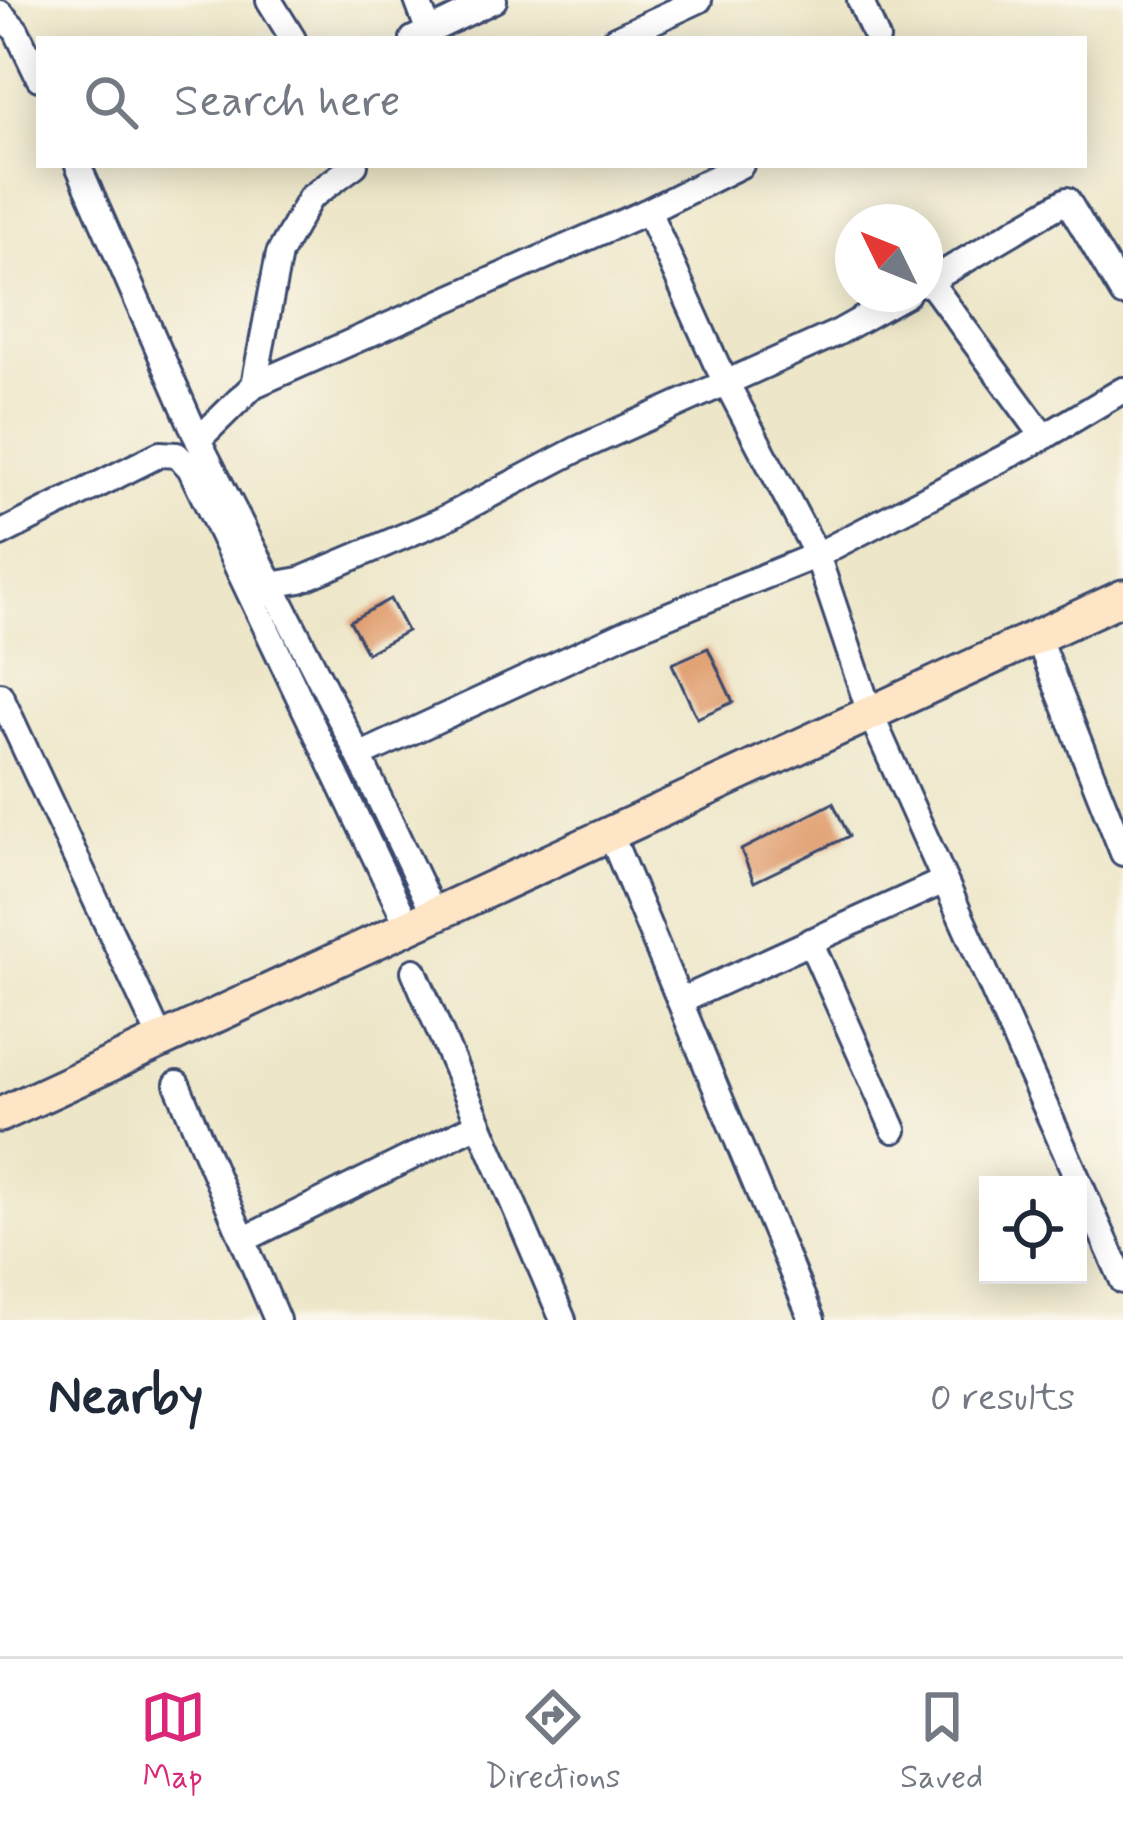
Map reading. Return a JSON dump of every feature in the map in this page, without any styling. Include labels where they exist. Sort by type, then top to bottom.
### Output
[{"type":"street","points":[[269,0],[291,36]]},
{"type":"street","points":[[417,0],[421,35],[494,0]]},
{"type":"street","points":[[621,36],[699,0]]},
{"type":"street","points":[[860,0],[876,36]]},
{"type":"street","points":[[5,27],[36,74]]},
{"type":"street","points":[[79,168],[197,440],[359,756],[421,920]]},
{"type":"street","points":[[254,385],[279,254],[310,198],[351,168]]},
{"type":"street","points":[[197,440],[254,385],[736,168]]},
{"type":"street","points":[[943,274],[1067,200],[1123,294]]},
{"type":"street","points":[[648,211],[727,384],[817,555],[870,713],[1123,1281]]},
{"type":"street","points":[[271,585],[300,580],[442,520],[578,449],[875,312]]},
{"type":"street","points":[[942,312],[1044,437]]},
{"type":"street","points":[[359,756],[629,631],[817,555],[1044,437],[1123,390]]},
{"type":"street","points":[[0,534],[160,454],[177,455],[190,468],[421,920]]},
{"type":"street","points":[[0,1115],[1123,597]]},
{"type":"street","points":[[1036,636],[1123,854]]},
{"type":"street","points":[[0,695],[160,1040]]},
{"type":"street","points":[[610,833],[812,1320]]},
{"type":"street","points":[[682,1000],[944,881]]},
{"type":"street","points":[[810,940],[894,1130]]},
{"type":"street","points":[[414,971],[563,1320]]},
{"type":"street","points":[[177,1084],[277,1320]]},
{"type":"street","points":[[243,1240],[478,1124]]},
{"type":"building","points":[[390,599],[407,631],[367,653],[350,621]]},
{"type":"building","points":[[708,648],[733,702],[697,718],[672,664]]},
{"type":"building","points":[[833,803],[849,836],[754,882],[741,850]]}]
